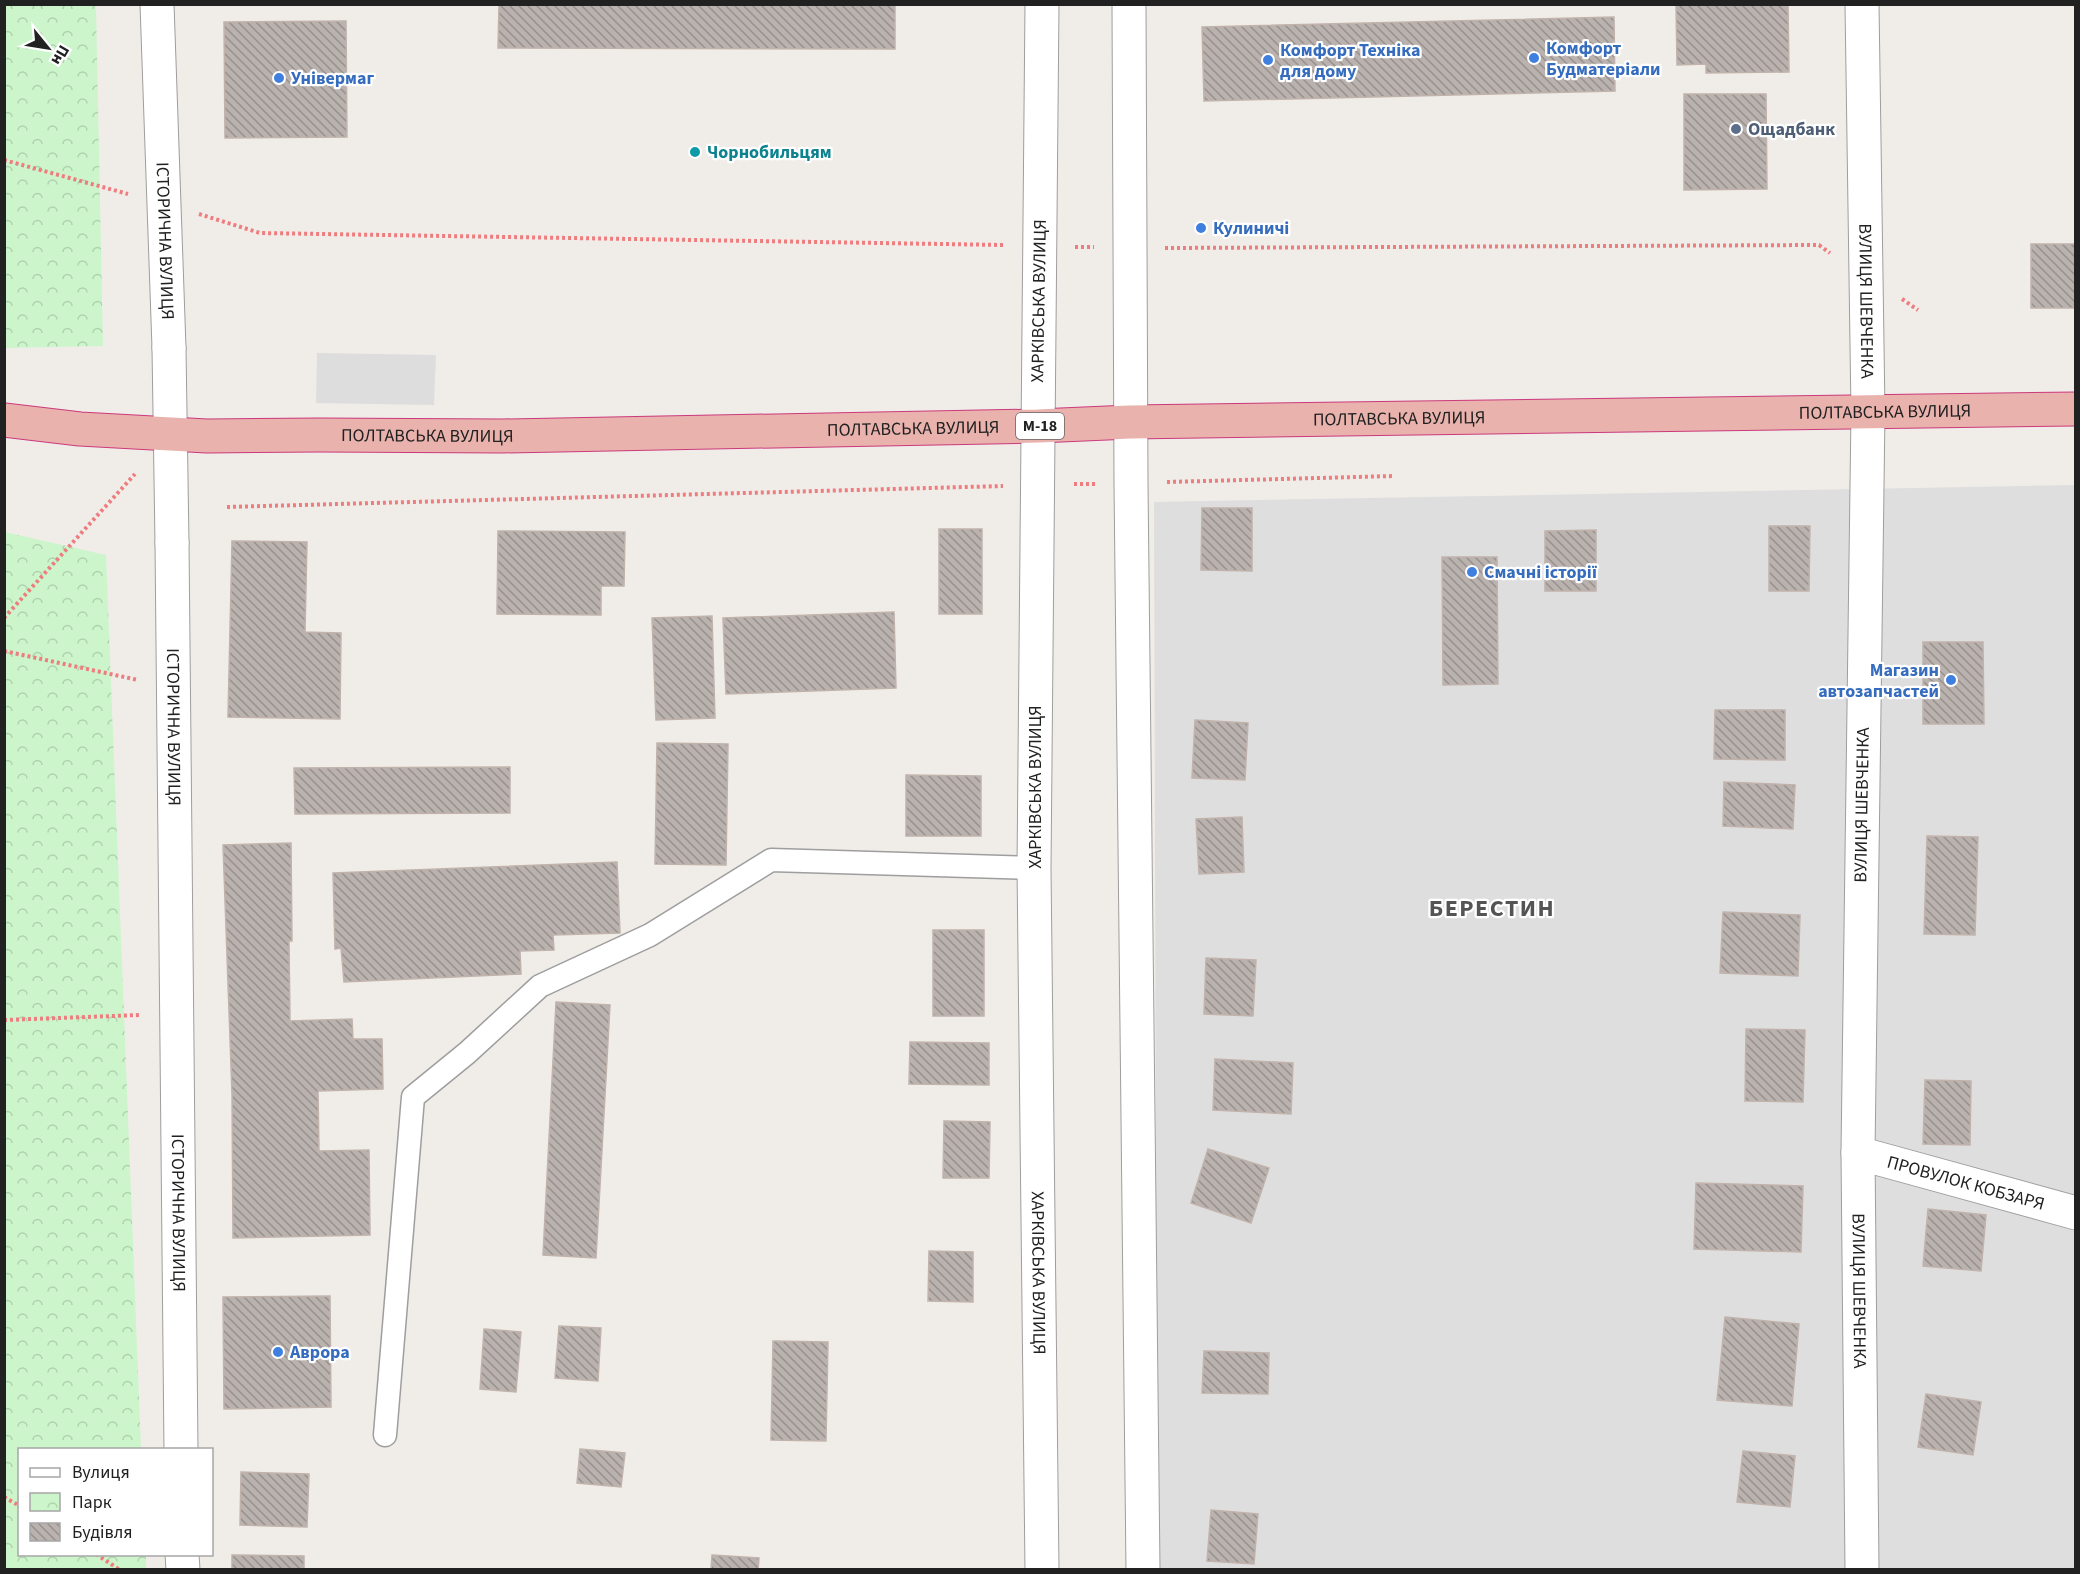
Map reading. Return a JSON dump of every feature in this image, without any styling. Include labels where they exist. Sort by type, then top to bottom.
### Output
[{"type":"highway","name":"ПОЛТАВСЬКА ВУЛИЦЯ","points":[[4,420],[80,429],[207,436],[502,436],[1038,426],[1130,422],[2076,409]]},
{"type":"street","name":"ІСТОРИЧНА ВУЛИЦЯ","points":[[157,4],[171,434],[181,1448]]},
{"type":"street","name":"ХАРКІВСЬКА ВУЛИЦЯ","points":[[1042,4],[1034,868],[1042,1569]]},
{"type":"street","points":[[1129,4],[1130,422],[1143,1569]]},
{"type":"street","name":"ВУЛИЦЯ ШЕВЧЕНКА","points":[[1862,4],[1868,412],[1858,1153],[1862,1569]]},
{"type":"street","name":"ПРОВУЛОК КОБЗАРЯ","points":[[1858,1153],[2076,1213]]},
{"type":"lane","points":[[385,1435],[412,1097],[467,1053],[540,986],[650,935],[771,860],[1034,868]]},
{"type":"path","points":[[4,160],[164,203],[260,232],[1040,245],[1130,249],[1819,245],[1918,310]]},
{"type":"path","points":[[4,618],[171,434]]},
{"type":"path","points":[[227,507],[1394,476]]},
{"type":"path","points":[[4,651],[174,688]]},
{"type":"path","points":[[4,1020],[177,1014]]},
{"type":"path","points":[[4,1497],[18,1505]]},
{"type":"path","points":[[99,1556],[120,1569]]},
{"type":"shaded area","points":[[317,353],[436,355],[434,405],[316,403]]},
{"type":"shaded area","points":[[2075,485],[2075,1569],[1157,1569],[1154,502]]},
{"type":"green space","points":[[4,5],[96,5],[103,346],[5,348]]},
{"type":"green space","points":[[5,532],[106,555],[141,1448],[18,1448],[18,1556],[146,1556],[146,1569],[5,1569]]},
{"type":"building","points":[[499,4],[895,4],[895,49],[498,48]]},
{"type":"building","points":[[1676,4],[1788,4],[1789,72],[1706,73],[1706,64],[1677,65]]},
{"type":"building","points":[[1614,17],[1615,91],[1204,101],[1202,27]]},
{"type":"building","points":[[346,21],[347,137],[225,138],[224,22]]},
{"type":"building","points":[[1684,94],[1766,94],[1767,189],[1684,190]]},
{"type":"building","points":[[2031,244],[2076,244],[2076,308],[2031,308]]},
{"type":"building","points":[[1202,508],[1252,508],[1252,571],[1201,570]]},
{"type":"building","points":[[1769,526],[1810,526],[1809,591],[1769,591]]},
{"type":"building","points":[[939,529],[982,529],[982,614],[939,614]]},
{"type":"building","points":[[1596,530],[1596,591],[1545,591],[1545,531]]},
{"type":"building","points":[[498,531],[625,532],[624,586],[601,586],[601,615],[497,614]]},
{"type":"building","points":[[232,541],[307,542],[305,632],[341,633],[340,719],[228,717]]},
{"type":"building","points":[[1442,557],[1497,557],[1498,684],[1443,685]]},
{"type":"building","points":[[894,612],[896,688],[726,694],[723,618]]},
{"type":"building","points":[[712,616],[715,718],[656,720],[652,618]]},
{"type":"building","points":[[1923,642],[1983,642],[1984,724],[1923,724]]},
{"type":"building","points":[[1715,710],[1785,710],[1785,760],[1714,759]]},
{"type":"building","points":[[1195,720],[1248,723],[1245,780],[1192,778]]},
{"type":"building","points":[[657,743],[728,744],[726,865],[655,864]]},
{"type":"building","points":[[510,767],[510,813],[295,814],[294,768]]},
{"type":"building","points":[[906,775],[981,776],[981,836],[906,836]]},
{"type":"building","points":[[1724,782],[1795,785],[1793,829],[1723,826]]},
{"type":"building","points":[[1242,817],[1244,872],[1199,874],[1196,819]]},
{"type":"building","points":[[1927,836],[1978,837],[1975,935],[1924,934]]},
{"type":"building","points":[[291,843],[290,1021],[352,1019],[353,1039],[382,1039],[383,1089],[318,1091],[319,1151],[369,1150],[370,1235],[233,1238],[232,1094],[223,845]]},
{"type":"building","points":[[617,862],[620,933],[553,935],[554,950],[520,951],[521,974],[344,982],[341,948],[335,949],[333,873]]},
{"type":"building","points":[[1723,912],[1800,915],[1798,976],[1720,973]]},
{"type":"building","points":[[933,930],[984,930],[984,1016],[933,1016]]},
{"type":"building","points":[[1206,958],[1256,960],[1253,1016],[1204,1014]]},
{"type":"building","points":[[556,1002],[610,1005],[596,1258],[543,1255]]},
{"type":"building","points":[[1746,1029],[1805,1030],[1803,1102],[1745,1101]]},
{"type":"building","points":[[910,1042],[989,1043],[989,1085],[909,1084]]},
{"type":"building","points":[[1215,1059],[1293,1063],[1291,1114],[1213,1110]]},
{"type":"building","points":[[1925,1080],[1971,1081],[1970,1145],[1923,1144]]},
{"type":"building","points":[[944,1121],[990,1122],[989,1178],[943,1178]]},
{"type":"building","points":[[1208,1149],[1269,1168],[1251,1223],[1191,1203]]},
{"type":"building","points":[[1696,1183],[1803,1186],[1801,1252],[1694,1249]]},
{"type":"building","points":[[1928,1209],[1986,1215],[1981,1271],[1923,1266]]},
{"type":"building","points":[[929,1251],[973,1252],[973,1302],[928,1301]]},
{"type":"building","points":[[330,1296],[331,1407],[224,1409],[223,1297]]},
{"type":"building","points":[[1725,1317],[1799,1324],[1792,1406],[1717,1400]]},
{"type":"building","points":[[559,1326],[601,1328],[598,1381],[555,1378]]},
{"type":"building","points":[[484,1329],[521,1332],[516,1392],[480,1389]]},
{"type":"building","points":[[773,1341],[828,1342],[826,1441],[771,1440]]},
{"type":"building","points":[[1204,1351],[1269,1353],[1268,1394],[1202,1393]]},
{"type":"building","points":[[1926,1394],[1981,1402],[1973,1455],[1918,1447]]},
{"type":"building","points":[[580,1449],[625,1453],[621,1487],[577,1483]]},
{"type":"building","points":[[1743,1451],[1795,1456],[1790,1507],[1737,1502]]},
{"type":"building","points":[[241,1472],[309,1474],[307,1527],[240,1525]]},
{"type":"building","points":[[1211,1510],[1258,1514],[1254,1564],[1207,1561]]},
{"type":"building","points":[[232,1555],[304,1556],[304,1570],[232,1570]]},
{"type":"building","points":[[712,1555],[759,1558],[758,1570],[711,1570]]},
{"type":"place","name":"Комфорт Будматеріали","points":[[1534,58]]},
{"type":"place","name":"Комфорт Техніка для дому","points":[[1268,60]]},
{"type":"place","name":"Універмаг","points":[[279,78]]},
{"type":"place","name":"Ощадбанк","points":[[1736,129]]},
{"type":"place","name":"Чорнобильцям","points":[[695,152]]},
{"type":"place","name":"Кулиничі","points":[[1201,228]]},
{"type":"place","name":"Смачні історії","points":[[1472,572]]},
{"type":"place","name":"Магазин автозапчастей","points":[[1951,680]]},
{"type":"place","name":"Аврора","points":[[278,1352]]},
{"type":"district","name":"БЕРЕСТИН","points":[[1492,908]]}]
